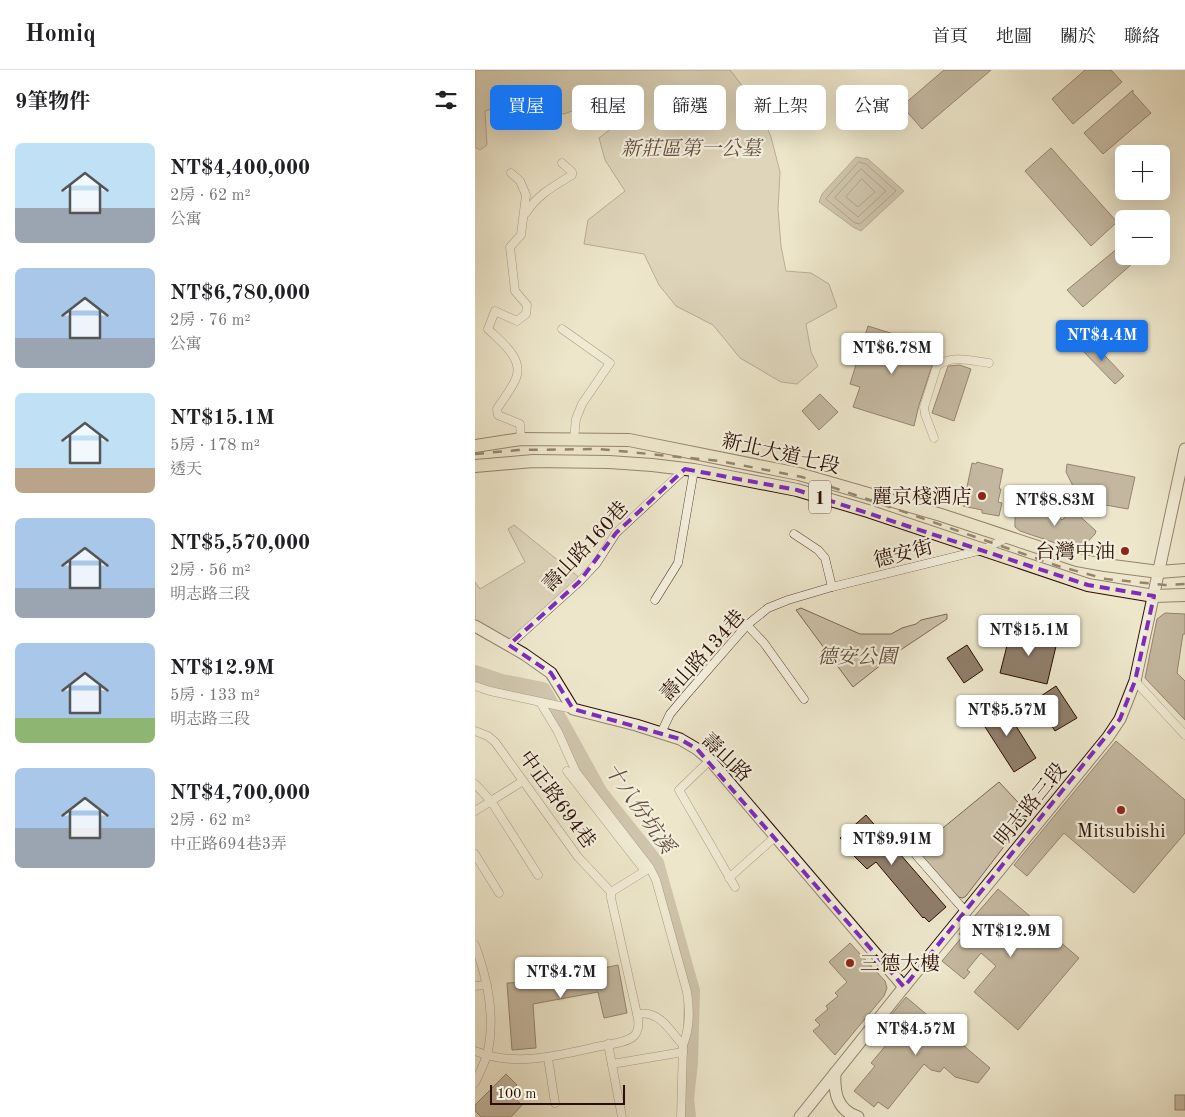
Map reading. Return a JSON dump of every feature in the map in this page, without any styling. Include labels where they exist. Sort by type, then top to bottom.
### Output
[{"type":"main road","name":"新北大道七段","points":[[475,446],[521,439],[629,440],[799,474],[941,514],[1077,560],[1159,572]]},
{"type":"main road","name":"明志路三段","points":[[800,1117],[1108,737],[1120,719],[1135,681],[1185,449]]},
{"type":"main road","name":"新北大道七段","points":[[475,466],[533,461],[652,465],[689,469],[797,490],[867,511],[1088,585],[1154,596]]},
{"type":"main road","name":"1","points":[[1159,572],[1185,570]]},
{"type":"main road","name":"1","points":[[1154,596],[1185,595]]},
{"type":"main road","points":[[475,626],[509,645],[551,673],[570,708]]},
{"type":"main road","name":"壽山路","points":[[570,708],[680,739],[697,749],[709,760],[904,987]]},
{"type":"main road","points":[[835,1073],[834,1087],[837,1098],[843,1108],[852,1115],[859,1117]]},
{"type":"street","points":[[523,217],[532,202],[547,190],[572,176],[572,172],[562,164]]},
{"type":"street","points":[[511,173],[520,181],[526,195],[521,235],[510,246],[515,291],[527,305],[526,314],[517,321],[495,311],[488,329],[509,349],[517,366],[516,378],[497,409],[498,415],[520,424],[521,439]]},
{"type":"street","points":[[562,329],[610,364],[582,404],[576,419],[574,439]]},
{"type":"street","points":[[935,438],[924,407],[937,366],[954,358],[989,363]]},
{"type":"street","points":[[655,600],[678,563],[689,469]]},
{"type":"street","name":"壽山路160巷","points":[[509,645],[579,582],[595,564],[616,533],[689,469]]},
{"type":"street","points":[[794,534],[818,550],[825,558],[832,587]]},
{"type":"street","name":"德安街","points":[[832,587],[982,550],[1009,537]]},
{"type":"street","name":"壽山路134巷","points":[[661,733],[670,714],[747,625],[768,608],[832,587]]},
{"type":"street","points":[[747,625],[764,643],[804,699]]},
{"type":"street","points":[[1135,681],[1185,735]]},
{"type":"street","points":[[475,686],[570,708]]},
{"type":"street","points":[[540,702],[558,732],[576,772],[650,868],[656,880],[689,1004],[688,1032],[683,1048],[681,1117]]},
{"type":"street","name":"中正路694巷","points":[[475,731],[488,736],[495,742],[579,857],[611,892],[645,871],[567,771]]},
{"type":"street","points":[[709,760],[679,790],[735,887]]},
{"type":"street","points":[[475,811],[523,781]]},
{"type":"street","points":[[475,784],[491,801],[538,876]]},
{"type":"street","points":[[729,878],[775,836]]},
{"type":"street","points":[[475,854],[499,893]]},
{"type":"street","points":[[916,855],[966,912]]},
{"type":"street","points":[[475,1052],[486,1056],[523,1059],[548,1058],[609,1044],[635,1035],[639,1024],[611,892]]},
{"type":"street","points":[[475,945],[487,985],[491,1018],[491,1035],[486,1056],[475,1083]]},
{"type":"street","points":[[475,986],[487,985]]},
{"type":"street","points":[[637,1014],[653,1014],[659,1018],[683,1048]]},
{"type":"street","points":[[609,1044],[622,1117]]},
{"type":"street","points":[[612,1064],[683,1048]]},
{"type":"street","points":[[548,1058],[555,1103]]},
{"type":"highlighted area","points":[[685,469],[797,490],[1088,585],[1154,596],[1135,681],[1120,719],[904,987],[697,749],[680,739],[573,709],[551,673],[509,645],[579,582],[616,533]]},
{"type":"green space","name":"新莊區第一公墓","points":[[475,70],[730,70],[742,85],[736,85],[736,130],[768,130],[771,137],[780,172],[778,209],[781,246],[786,271],[811,273],[829,284],[837,307],[806,324],[811,352],[818,366],[797,384],[781,382],[740,358],[713,325],[676,306],[659,285],[644,254],[584,244],[588,220],[625,191],[605,160],[599,138],[609,130],[644,130],[644,85],[572,85],[572,111],[564,114],[562,114],[562,85],[490,85],[490,110],[485,111],[487,145],[480,150],[475,147]]},
{"type":"green space","points":[[514,525],[580,578],[509,640],[475,620],[475,582],[480,589],[525,562],[508,529]]},
{"type":"green space","name":"德安公園","points":[[801,608],[860,634],[891,634],[916,624],[921,620],[947,614],[947,619],[896,653],[853,687],[796,610]]},
{"type":"green space","points":[[999,782],[1029,814],[966,896],[963,898],[958,897],[916,850]]},
{"type":"water","points":[[856,157],[868,159],[904,191],[861,231],[819,202],[822,194]]},
{"type":"building","points":[[944,70],[991,70],[922,129],[908,113],[908,101]]},
{"type":"building","points":[[1085,70],[1111,70],[1122,82],[1073,124],[1052,99]]},
{"type":"building","points":[[1133,90],[1133,93],[1151,113],[1103,154],[1084,133]]},
{"type":"building","points":[[1051,148],[1115,220],[1115,224],[1091,246],[1025,171]]},
{"type":"building","points":[[1115,250],[1115,265],[1131,265],[1083,307],[1067,290]]},
{"type":"building","points":[[868,326],[938,348],[914,426],[853,407],[860,387],[850,384]]},
{"type":"building","points":[[1090,340],[1124,376],[1115,384],[1081,349]]},
{"type":"building","points":[[960,365],[971,369],[954,421],[932,413],[948,366]]},
{"type":"building","points":[[820,394],[838,412],[819,430],[802,411]]},
{"type":"building","name":"麗京棧酒店","points":[[977,462],[1003,469],[999,489],[1001,489],[998,502],[1002,503],[999,516],[982,513],[982,510],[963,506],[972,463],[976,464]]},
{"type":"building","points":[[1067,464],[1135,477],[1128,509],[1100,504],[1100,509],[1088,506],[1080,497],[1081,493],[1075,490],[1066,472]]},
{"type":"building","points":[[1049,508],[1062,520],[1073,510],[1096,531],[1095,534],[1079,551],[1020,531],[1015,527],[1015,509],[1046,510]]},
{"type":"building","points":[[1165,613],[1185,614],[1185,634],[1183,634],[1177,673],[1185,681],[1185,720],[1145,678],[1157,619]]},
{"type":"building","points":[[1011,630],[1057,642],[1047,684],[1000,673]]},
{"type":"building","points":[[967,645],[983,670],[964,683],[947,658]]},
{"type":"building","points":[[1056,686],[1077,718],[1055,731],[1035,700]]},
{"type":"building","points":[[1001,702],[1036,758],[1014,772],[978,716]]},
{"type":"building","name":"Mitsubishi","points":[[1116,741],[1185,800],[1185,833],[1134,893],[1064,833],[1027,876],[1014,865]]},
{"type":"building","points":[[866,815],[946,907],[929,922],[923,918],[876,862],[867,869],[845,847],[847,845],[840,838]]},
{"type":"building","points":[[998,889],[1079,958],[1018,1030],[974,992],[996,966],[981,953],[967,970],[970,972],[964,979],[942,961],[962,937],[959,934]]},
{"type":"building","points":[[850,943],[885,981],[887,988],[884,996],[835,1055],[813,1031],[820,1025],[815,1020],[828,1009],[826,1006],[838,996],[835,993],[847,982],[829,962]]},
{"type":"building","points":[[618,965],[627,1013],[604,1018],[598,992],[533,1004],[536,1048],[512,1050],[507,983],[531,982]]},
{"type":"building","points":[[906,997],[990,1068],[978,1083],[955,1077],[944,1067],[940,1072],[931,1070],[924,1064],[888,1109],[878,1102],[874,1107],[854,1091],[875,1066],[871,1063],[893,1037],[881,1027]]},
{"type":"building","points":[[506,1074],[517,1085],[509,1092],[522,1105],[511,1117],[481,1117],[475,1111],[475,1105]]},
{"type":"building","points":[[1175,1095],[1185,1095],[1185,1110],[1175,1110]]},
{"type":"waterway","name":"十八份坑溪","points":[[475,673],[502,682],[543,690],[600,793],[656,863],[692,991],[690,1062],[686,1099],[688,1117]]},
{"type":"railway","points":[[475,454],[518,450],[599,449],[720,461],[802,477],[1058,566],[1106,579],[1165,585],[1185,584]]},
{"type":"place","name":"麗京棧酒店","points":[[982,496]]},
{"type":"place","name":"台灣中油","points":[[1125,551]]},
{"type":"place","name":"Mitsubishi","points":[[1121,810]]},
{"type":"place","name":"三德大樓","points":[[850,963]]}]
